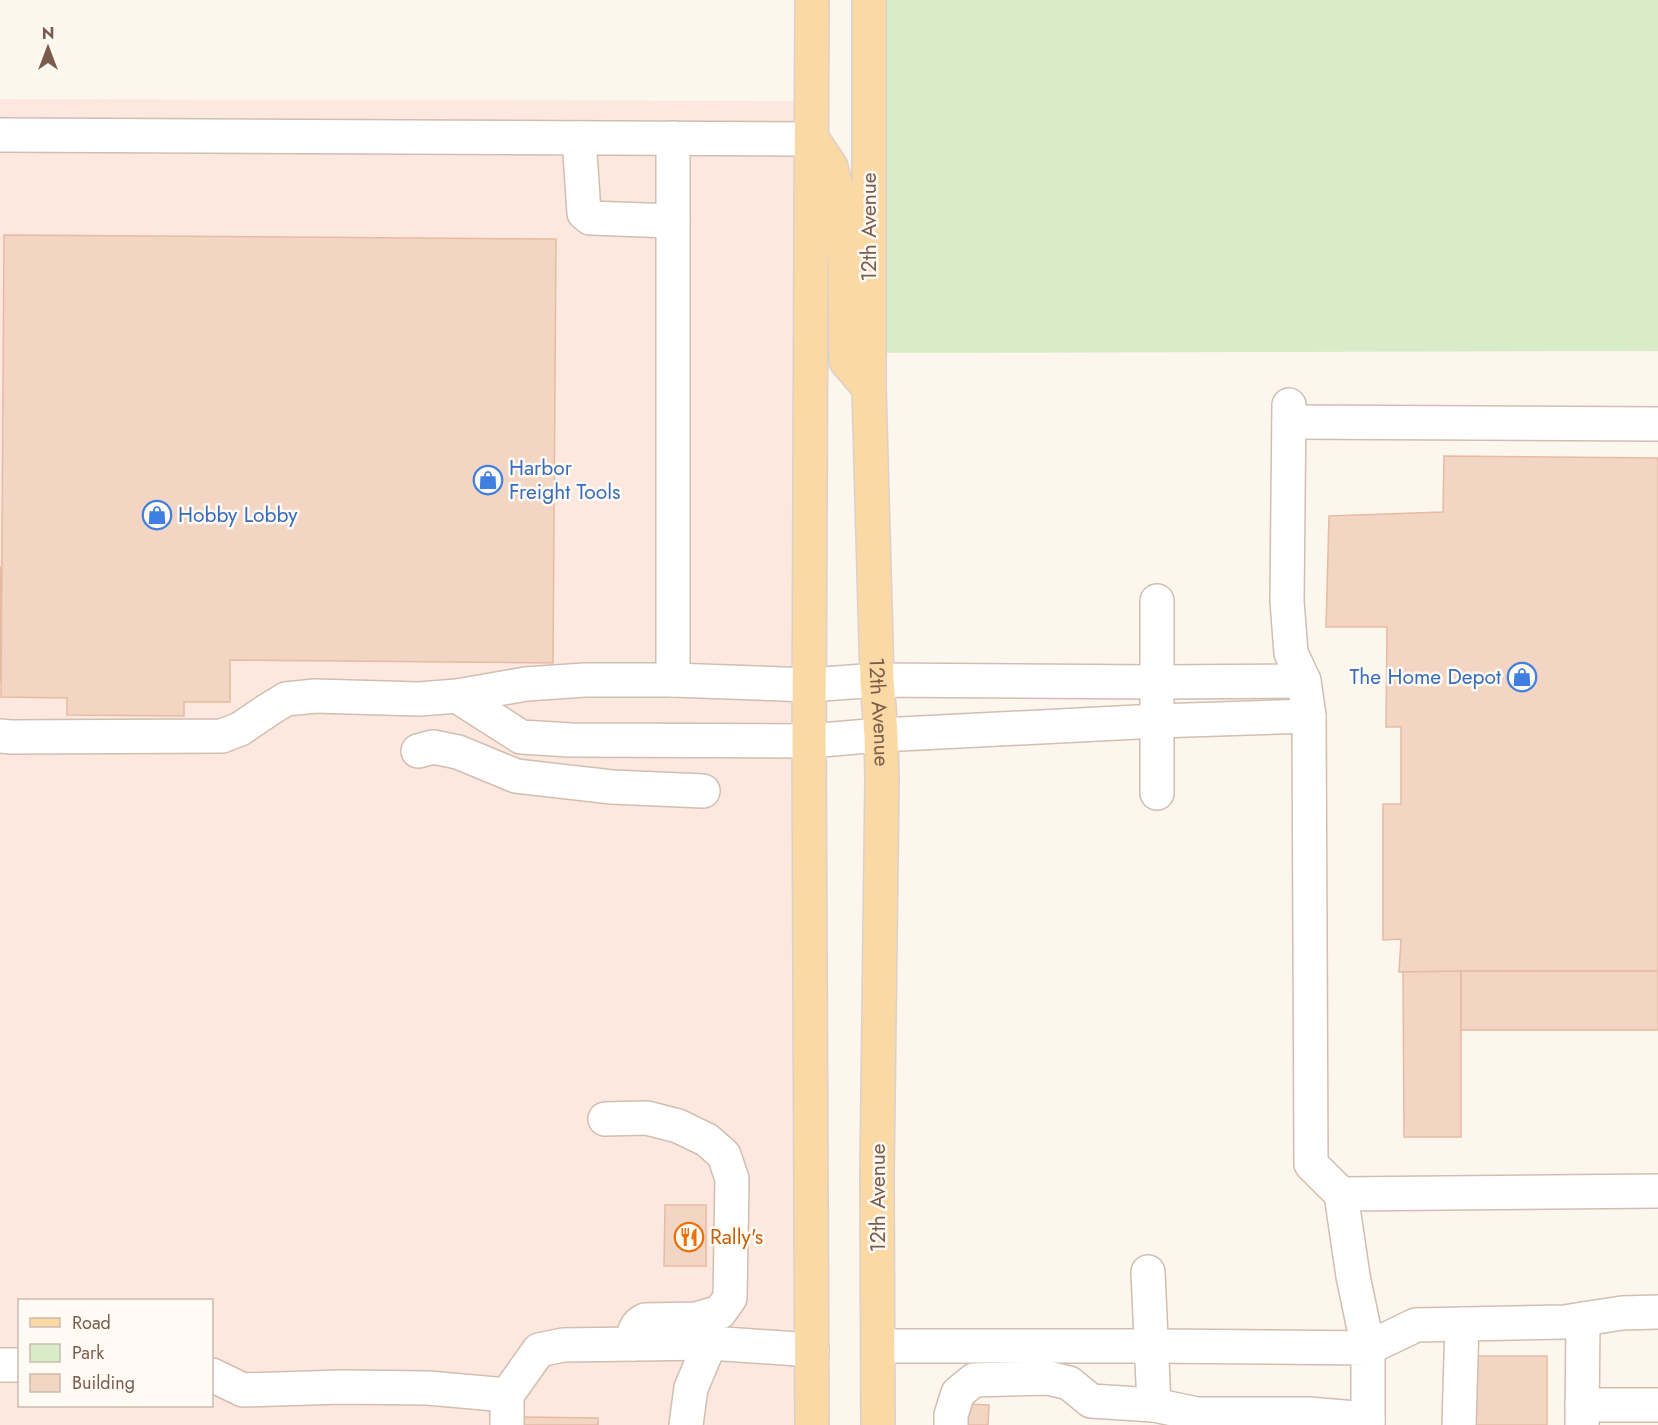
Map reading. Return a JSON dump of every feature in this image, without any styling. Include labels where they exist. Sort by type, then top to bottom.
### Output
[{"type":"main road","points":[[812,0],[809,741],[812,1425]]},
{"type":"main road","name":"12th Avenue","points":[[869,0],[869,388],[877,680],[881,735],[878,1425]]},
{"type":"main road","points":[[813,139],[831,167],[841,206],[845,266],[846,362],[869,388]]},
{"type":"street","points":[[0,135],[813,139]]},
{"type":"street","points":[[579,138],[584,213],[590,218],[673,221]]},
{"type":"street","points":[[674,138],[674,680]]},
{"type":"street","points":[[951,1425],[951,1415],[958,1393],[974,1380],[1048,1378],[1069,1383],[1088,1413],[1154,1405],[1196,1419],[1368,1422],[1368,1348],[1353,1276],[1341,1194],[1311,1164],[1309,716],[1304,681],[1290,652],[1287,601],[1289,413],[1658,424]]},
{"type":"street","points":[[1157,601],[1157,793]]},
{"type":"street","points":[[0,736],[222,736],[240,729],[286,699],[315,696],[419,699],[457,696],[526,684],[585,680],[674,680],[810,685],[877,680],[1304,681]]},
{"type":"street","points":[[457,696],[521,737],[571,740],[809,741],[881,735],[1157,721],[1309,716]]},
{"type":"street","points":[[418,751],[433,747],[458,752],[516,777],[612,787],[703,791]]},
{"type":"street","points":[[605,1119],[647,1118],[678,1126],[707,1140],[724,1155],[732,1179],[730,1298],[720,1312],[696,1319],[645,1320],[635,1328],[633,1344]]},
{"type":"street","points":[[1341,1194],[1658,1191]]},
{"type":"street","points":[[1148,1272],[1154,1405]]},
{"type":"street","points":[[878,1346],[1368,1348],[1416,1325],[1564,1322],[1622,1313],[1658,1312]]},
{"type":"street","points":[[1583,1319],[1582,1415],[1658,1405]]},
{"type":"street","points":[[1460,1425],[1462,1324]]},
{"type":"street","points":[[686,1425],[691,1388],[710,1343]]},
{"type":"street","points":[[213,1375],[243,1390],[342,1387],[428,1388],[507,1410],[539,1350],[563,1345],[710,1343],[812,1350]]},
{"type":"street","points":[[0,1365],[18,1365]]},
{"type":"shaded area","points":[[0,99],[812,101],[812,1425],[0,1425]]},
{"type":"green space","points":[[865,0],[1658,0],[1658,351],[882,353]]},
{"type":"building","points":[[4,235],[556,239],[553,663],[230,660],[230,702],[184,702],[184,716],[67,715],[67,698],[1,697]]},
{"type":"building","name":"The Home Depot","points":[[1444,456],[1658,458],[1658,971],[1399,972],[1401,939],[1383,940],[1383,804],[1401,804],[1401,727],[1386,727],[1387,627],[1326,627],[1329,516],[1443,512]]},
{"type":"building","points":[[1,567],[1,681],[0,681]]},
{"type":"building","points":[[1461,971],[1461,1137],[1404,1137],[1403,972]]},
{"type":"building","points":[[1461,971],[1658,971],[1658,1030],[1461,1030]]},
{"type":"building","points":[[665,1205],[706,1205],[706,1266],[664,1266]]},
{"type":"building","points":[[1473,1356],[1547,1356],[1547,1425],[1473,1425]]},
{"type":"building","points":[[947,1403],[989,1405],[988,1425],[946,1425]]},
{"type":"building","points":[[522,1417],[598,1418],[598,1425],[522,1425]]},
{"type":"place","name":"Harbor Freight Tools","points":[[488,480]]},
{"type":"place","name":"Hobby Lobby","points":[[157,515]]},
{"type":"place","name":"The Home Depot","points":[[1522,677]]},
{"type":"place","name":"Rally's","points":[[689,1237]]}]
